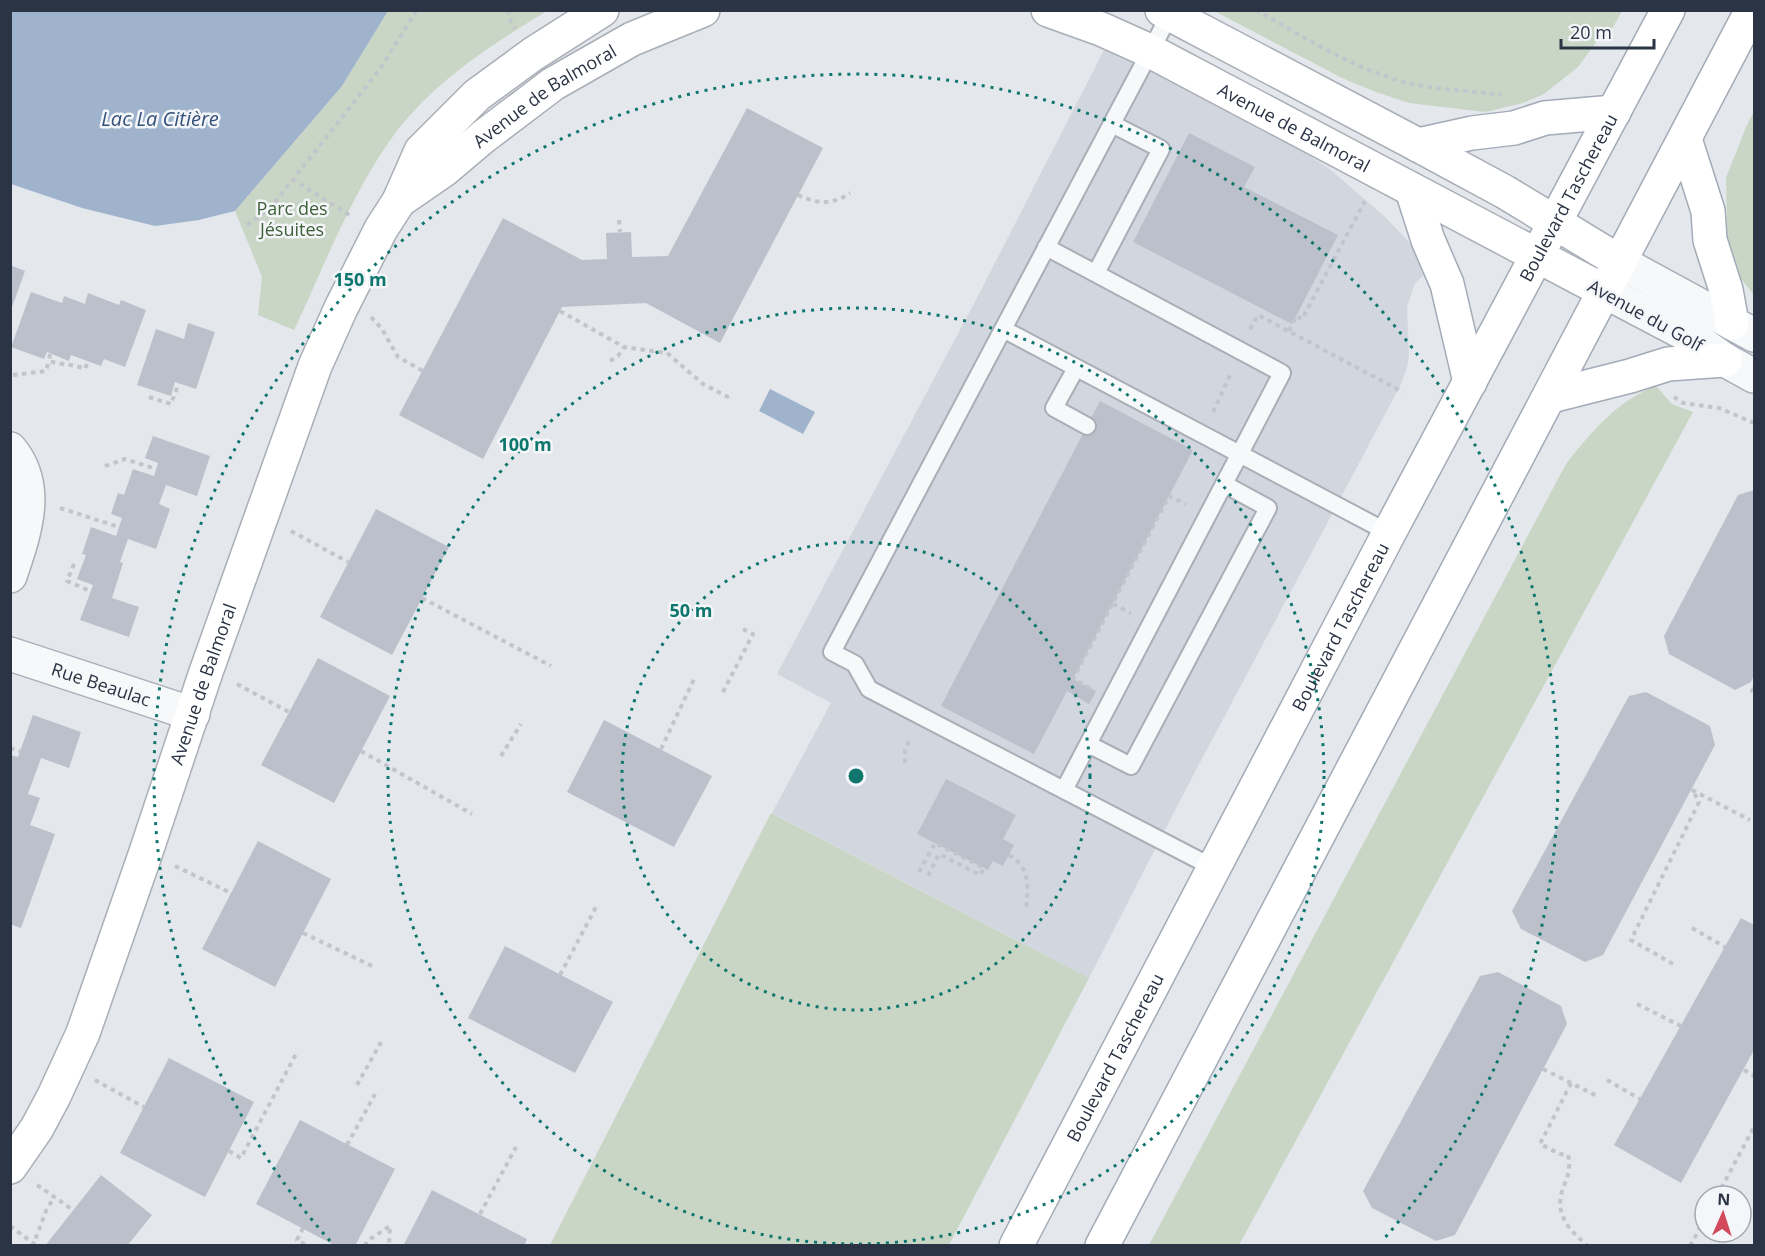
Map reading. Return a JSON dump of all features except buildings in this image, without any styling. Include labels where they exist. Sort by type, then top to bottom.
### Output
[{"type":"main road","name":"Avenue de Balmoral","points":[[19,1173],[37,1128],[83,1033],[315,366],[340,308],[381,229],[399,201],[421,151],[447,122],[477,95],[602,10]]},
{"type":"main road","name":"Avenue de Balmoral","points":[[399,201],[444,170],[553,84],[632,39],[703,10]]},
{"type":"main road","name":"Avenue de Balmoral","points":[[1048,10],[1101,29],[1150,51],[1537,255]]},
{"type":"main road","name":"Boulevard Taschereau","points":[[1016,1245],[1389,533],[1668,10]]},
{"type":"main road","points":[[1102,1245],[1551,396],[1752,10]]},
{"type":"main road","points":[[1166,12],[1505,192],[1554,224]]},
{"type":"main road","points":[[1418,145],[1472,133],[1514,128],[1545,118],[1614,112]]},
{"type":"main road","points":[[1685,139],[1708,211],[1710,240],[1726,290],[1743,329]]},
{"type":"main road","points":[[1412,190],[1428,240],[1447,284],[1470,382]]},
{"type":"main road","name":"Avenue du Golf","points":[[1554,224],[1620,262]]},
{"type":"main road","name":"Avenue du Golf","points":[[1537,255],[1604,291]]},
{"type":"main road","points":[[1551,396],[1668,364],[1725,360]]},
{"type":"street","name":"Avenue du Golf","points":[[1620,262],[1743,329]]},
{"type":"street","name":"Avenue du Golf","points":[[1604,291],[1695,339],[1725,360],[1755,376]]},
{"type":"street","points":[[10,450],[20,460],[27,481],[28,504],[27,522],[10,576]]},
{"type":"street","name":"Rue Beaulac","points":[[10,654],[193,714]]},
{"type":"lane","points":[[1166,12],[1150,51],[1112,124],[832,652],[855,664],[868,689],[1214,868]]},
{"type":"lane","points":[[1096,273],[1161,149],[1112,124]]},
{"type":"lane","points":[[1046,247],[1282,373],[1064,790]]},
{"type":"lane","points":[[1003,330],[1389,533]]},
{"type":"lane","points":[[1076,368],[1054,408],[1087,426]]},
{"type":"lane","points":[[1088,744],[1131,766],[1263,519],[1268,508],[1224,484]]},
{"type":"path","points":[[247,225],[265,212],[380,69],[417,10]]},
{"type":"path","points":[[509,10],[509,18],[518,33]]},
{"type":"path","points":[[1256,10],[1345,58],[1395,79],[1438,89],[1505,95]]},
{"type":"path","points":[[292,179],[352,217]]},
{"type":"path","points":[[798,195],[813,202],[840,200],[850,194]]},
{"type":"path","points":[[1289,332],[1296,316],[1302,319],[1366,199]]},
{"type":"path","points":[[619,220],[620,232]]},
{"type":"path","points":[[560,311],[624,347],[667,353],[703,384],[730,398]]},
{"type":"path","points":[[1245,338],[1258,315],[1403,392]]},
{"type":"path","points":[[370,316],[382,329],[398,357],[423,371]]},
{"type":"path","points":[[610,362],[624,347]]},
{"type":"path","points":[[13,375],[46,371],[50,354]]},
{"type":"path","points":[[49,361],[85,369],[88,361]]},
{"type":"path","points":[[1212,414],[1234,367]]},
{"type":"path","points":[[149,397],[171,404],[179,383]]},
{"type":"path","points":[[1668,390],[1683,403],[1719,408],[1755,423]]},
{"type":"path","points":[[105,466],[125,459],[156,469]]},
{"type":"path","points":[[1096,691],[1073,679],[1169,496]]},
{"type":"path","points":[[51,506],[119,527]]},
{"type":"path","points":[[286,528],[348,562]]},
{"type":"path","points":[[74,564],[67,581],[90,591]]},
{"type":"path","points":[[422,598],[551,666]]},
{"type":"path","points":[[723,692],[753,634],[740,627]]},
{"type":"path","points":[[660,749],[695,677]]},
{"type":"path","points":[[232,681],[289,712]]},
{"type":"path","points":[[1755,688],[1752,692],[1755,693]]},
{"type":"path","points":[[501,756],[521,724]]},
{"type":"path","points":[[10,748],[20,751]]},
{"type":"path","points":[[361,751],[472,814]]},
{"type":"path","points":[[1672,964],[1630,940],[1699,802],[1692,789],[1750,820]]},
{"type":"path","points":[[919,872],[935,843],[984,868],[980,875],[939,854],[928,876]]},
{"type":"path","points":[[1009,855],[1015,858],[1027,876],[1026,910]]},
{"type":"path","points":[[170,863],[231,893]]},
{"type":"path","points":[[560,975],[597,905]]},
{"type":"path","points":[[1692,928],[1725,947]]},
{"type":"path","points":[[303,933],[372,966]]},
{"type":"path","points":[[1637,1005],[1681,1026]]},
{"type":"path","points":[[357,1085],[381,1042]]},
{"type":"path","points":[[229,1151],[241,1158],[297,1052]]},
{"type":"path","points":[[1543,1069],[1599,1097]]},
{"type":"path","points":[[1744,1070],[1755,1076]]},
{"type":"path","points":[[94,1080],[144,1107]]},
{"type":"path","points":[[1607,1080],[1640,1099]]},
{"type":"path","points":[[1571,1083],[1540,1144],[1560,1154],[1568,1155],[1571,1166],[1559,1206],[1565,1223],[1588,1245]]},
{"type":"path","points":[[347,1144],[375,1094]]},
{"type":"path","points":[[1724,1184],[1755,1127]]},
{"type":"path","points":[[480,1215],[516,1147]]},
{"type":"path","points":[[19,1173],[73,1210]]},
{"type":"path","points":[[10,1226],[34,1245],[46,1211],[54,1197]]},
{"type":"path","points":[[365,1245],[367,1241],[390,1226],[389,1245]]},
{"type":"path","points":[[303,1228],[297,1240],[308,1245]]},
{"type":"shaded area","points":[[1104,50],[1304,152],[1331,170],[1386,218],[1409,242],[1425,274],[1415,283],[1407,307],[1409,354],[1407,368],[1400,386],[1187,787],[1089,978],[772,813],[831,703],[777,674],[978,296]]},
{"type":"green space","name":"Parc des Jésuites","points":[[388,11],[547,11],[503,38],[461,68],[422,102],[405,121],[389,142],[362,187],[294,330],[258,315],[262,277],[235,211],[342,86]]},
{"type":"green space","points":[[1214,11],[1622,11],[1608,36],[1602,34],[1578,67],[1544,94],[1523,103],[1485,112],[1409,103],[1376,92],[1342,78]]},
{"type":"green space","points":[[1754,111],[1754,295],[1737,274],[1727,233],[1726,178]]},
{"type":"green space","points":[[1656,386],[1672,404],[1693,412],[1239,1245],[1149,1245],[1566,464],[1595,429],[1617,409],[1642,392]]},
{"type":"green space","points":[[771,813],[1089,978],[949,1245],[550,1245]]},
{"type":"water","name":"Lac La Citière","points":[[11,10],[388,11],[342,86],[235,211],[199,220],[155,226],[82,208],[11,184]]},
{"type":"water","points":[[770,389],[815,412],[803,434],[759,411]]}]
